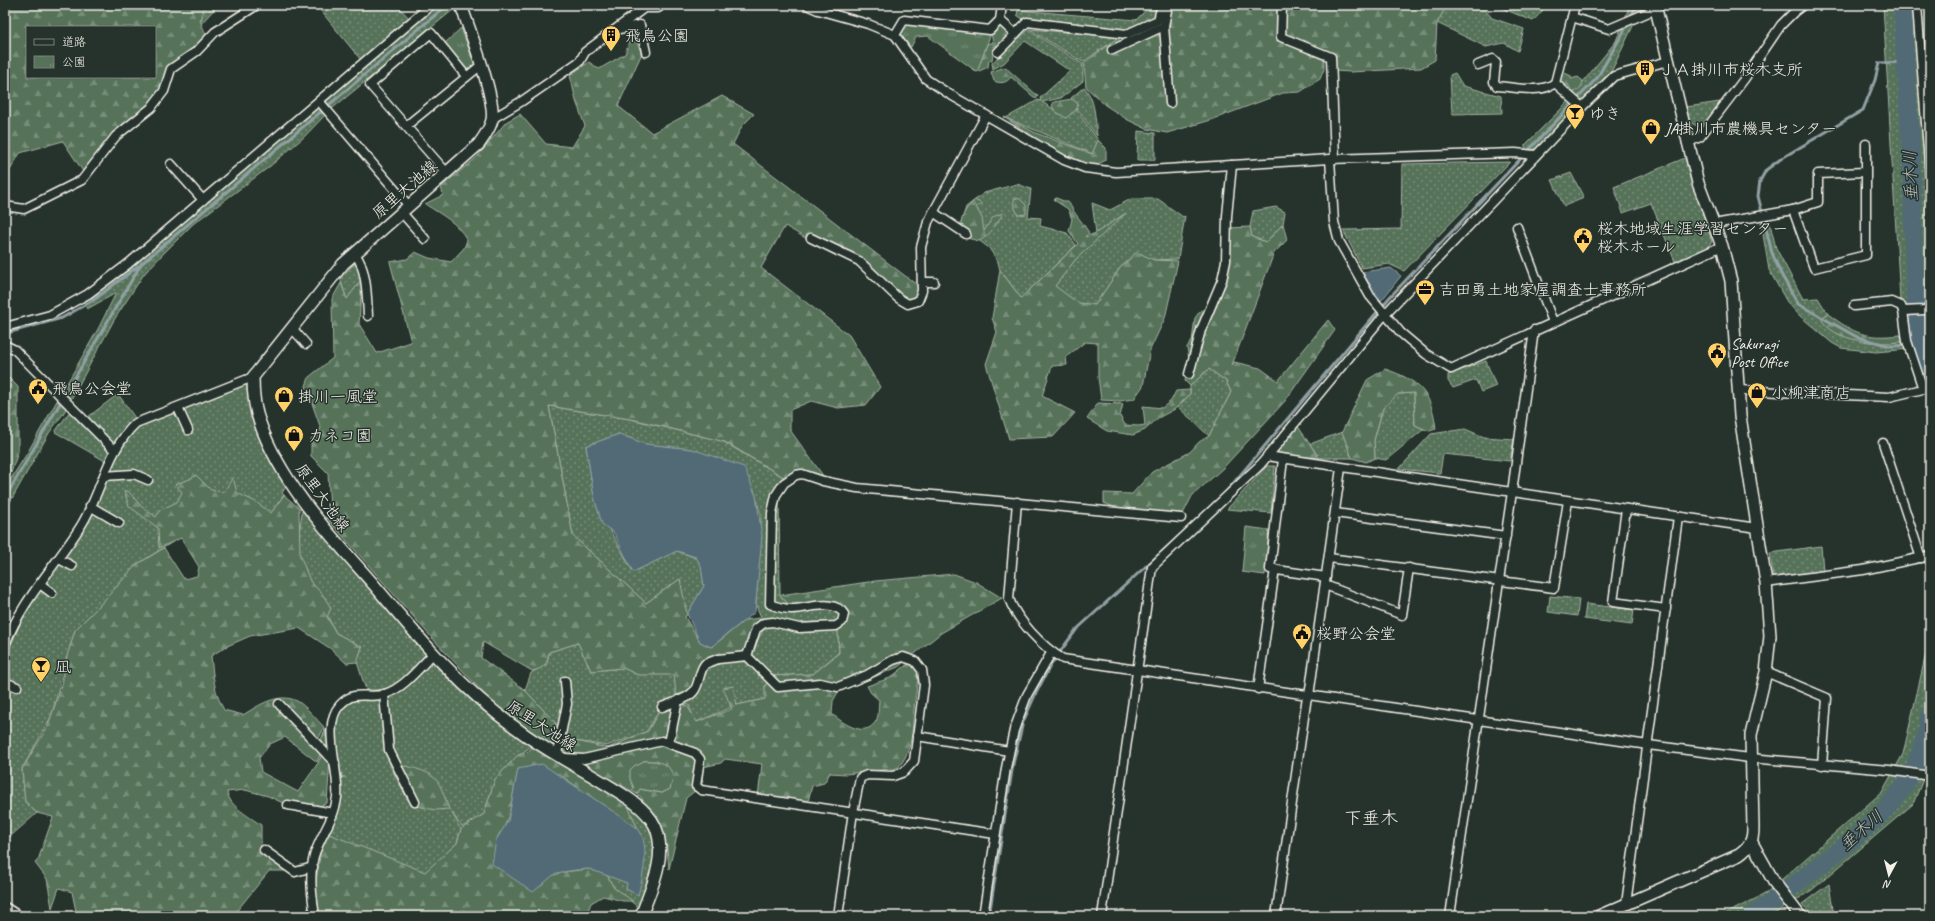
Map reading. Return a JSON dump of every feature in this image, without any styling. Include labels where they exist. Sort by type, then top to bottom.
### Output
[{"type":"main road","points":[[462,5],[490,97],[492,119]]},
{"type":"main road","points":[[1599,916],[1739,855],[1748,848],[1752,842],[1753,829],[1750,735],[1766,672],[1770,636],[1766,583],[1740,416],[1731,281],[1722,246],[1698,184],[1655,7]]},
{"type":"main road","name":"原里大池線","points":[[492,119],[488,130],[479,144],[343,264],[253,377],[253,395],[260,423],[280,465],[307,506],[433,654],[493,711],[518,730],[639,807],[655,825],[660,838],[660,855],[641,916]]},
{"type":"main road","points":[[1752,842],[1774,882],[1800,916]]},
{"type":"street","points":[[5,206],[24,209],[82,180],[116,136],[151,108],[164,91],[171,70],[197,51],[215,32],[257,5]]},
{"type":"street","points":[[5,327],[50,315],[88,294],[128,264],[431,5]]},
{"type":"street","points":[[492,119],[522,101],[580,61],[585,52],[644,8],[658,8],[662,5]]},
{"type":"street","points":[[807,5],[868,24],[895,35],[926,79],[949,94],[1064,160],[1085,168],[1116,172],[1333,159],[1515,153],[1535,155]]},
{"type":"street","points":[[895,35],[904,20],[990,30],[1000,20],[1002,5]]},
{"type":"street","points":[[998,52],[1027,22],[1127,34],[1158,20],[1162,5]]},
{"type":"street","points":[[1168,5],[1164,26],[1170,102]]},
{"type":"street","points":[[1282,5],[1281,37],[1331,57],[1334,222],[1339,241],[1370,296],[1401,333],[1426,354],[1451,369],[1534,330],[1681,266],[1722,246]]},
{"type":"street","points":[[1478,65],[1493,59],[1496,62],[1494,82],[1497,86],[1533,89],[1549,87],[1556,83],[1575,5]]},
{"type":"street","points":[[1688,143],[1700,137],[1745,78],[1781,25],[1803,5]]},
{"type":"street","points":[[1917,5],[1930,176]]},
{"type":"street","points":[[1572,17],[1609,29],[1634,19],[1655,7]]},
{"type":"street","points":[[1000,20],[1015,34]]},
{"type":"street","points":[[616,29],[640,25],[646,52]]},
{"type":"street","points":[[1112,50],[1164,26]]},
{"type":"street","points":[[447,173],[370,85],[431,33],[466,76]]},
{"type":"street","points":[[1102,916],[1152,567],[1267,456],[1384,313],[1581,106],[1614,76],[1668,61]]},
{"type":"street","points":[[406,126],[480,66]]},
{"type":"street","points":[[1556,83],[1581,106]]},
{"type":"street","points":[[319,102],[405,209],[425,239]]},
{"type":"street","points":[[924,289],[921,247],[928,222],[986,115]]},
{"type":"street","points":[[1793,210],[1814,268],[1866,255],[1866,144]]},
{"type":"street","points":[[171,164],[203,200]]},
{"type":"street","points":[[1189,374],[1200,330],[1222,280],[1226,261],[1227,216],[1232,165]]},
{"type":"street","points":[[1714,224],[1793,210],[1818,202],[1818,174],[1865,172]]},
{"type":"street","points":[[934,212],[966,234]]},
{"type":"street","points":[[1517,227],[1553,322]]},
{"type":"street","points":[[811,238],[859,261],[898,298],[908,304],[918,301],[924,289],[934,282]]},
{"type":"street","points":[[921,247],[930,249]]},
{"type":"street","points":[[355,254],[359,259],[366,289],[368,316]]},
{"type":"street","points":[[1738,390],[1889,398],[1922,389],[1907,341],[1904,311],[1901,306],[1892,302],[1854,306]]},
{"type":"street","points":[[1904,311],[1927,309]]},
{"type":"street","points":[[292,328],[306,344]]},
{"type":"street","points":[[1450,916],[1506,536],[1534,330]]},
{"type":"street","points":[[5,345],[15,350],[115,451]]},
{"type":"street","points":[[5,645],[24,605],[83,523],[124,434],[136,423],[178,408],[253,377]]},
{"type":"street","points":[[178,408],[188,430]]},
{"type":"street","points":[[1883,443],[1921,558]]},
{"type":"street","points":[[1267,456],[1757,528]]},
{"type":"street","points":[[1282,459],[1270,569],[1325,581],[1402,615],[1409,568]]},
{"type":"street","points":[[1276,916],[1341,468]]},
{"type":"street","points":[[104,476],[134,474],[148,480]]},
{"type":"street","points":[[747,656],[756,629],[764,623],[773,622],[799,628],[836,626],[842,622],[844,614],[838,608],[823,606],[793,609],[770,604],[772,513],[776,495],[784,483],[796,475],[802,474],[823,481],[857,488],[1180,518]]},
{"type":"street","points":[[1329,558],[1554,588],[1568,501]]},
{"type":"street","points":[[1017,502],[1009,599],[1014,612],[1051,653],[1063,659],[1258,689],[1648,745],[1750,758],[1889,770],[1929,776]]},
{"type":"street","points":[[90,506],[119,523]]},
{"type":"street","points":[[1626,509],[1613,602],[1666,609]]},
{"type":"street","points":[[1335,513],[1506,536]]},
{"type":"street","points":[[1626,904],[1678,517]]},
{"type":"street","points":[[1766,583],[1863,570],[1921,558],[1930,554]]},
{"type":"street","points":[[59,558],[72,566]]},
{"type":"street","points":[[1258,689],[1275,569]]},
{"type":"street","points":[[40,584],[52,593]]},
{"type":"street","points":[[983,916],[1009,751],[1014,730],[1028,695],[1051,653]]},
{"type":"street","points":[[304,916],[314,915],[311,892],[314,856],[333,813],[337,797],[331,733],[333,717],[338,707],[348,697],[364,694],[384,694],[402,685],[433,654]]},
{"type":"street","points":[[662,707],[694,691],[699,673],[705,664],[718,660],[747,656]]},
{"type":"street","points":[[747,656],[778,687],[820,682],[838,687],[867,675],[893,660],[904,657],[915,661],[922,670],[924,684],[914,761],[904,772],[893,776],[867,775],[860,778],[853,812],[838,916]]},
{"type":"street","points":[[1766,672],[1827,698],[1822,765]]},
{"type":"street","points":[[565,681],[567,704],[560,756],[584,759],[662,740],[695,753],[700,759],[696,786],[701,790],[996,834]]},
{"type":"street","points":[[5,682],[17,687]]},
{"type":"street","points":[[384,694],[390,750],[415,802]]},
{"type":"street","points":[[669,743],[678,700]]},
{"type":"street","points":[[279,704],[335,763]]},
{"type":"street","points":[[917,736],[1009,751]]},
{"type":"street","points":[[288,805],[333,813]]},
{"type":"street","points":[[264,850],[295,872],[313,867]]},
{"type":"street","points":[[5,908],[19,916]]},
{"type":"green space","points":[[5,5],[204,5],[200,20],[208,40],[171,72],[164,91],[115,137],[86,176],[63,141],[20,153],[5,179]]},
{"type":"green space","points":[[206,5],[218,5],[199,26]]},
{"type":"green space","points":[[316,5],[397,5],[409,18],[361,60]]},
{"type":"green space","points":[[437,5],[459,5],[328,112],[304,137],[269,167],[193,224],[144,274],[114,320],[63,414],[49,433],[5,511],[5,488],[26,455],[98,329],[116,293],[87,309],[82,298],[212,196]]},
{"type":"green space","points":[[1147,5],[1158,5],[1157,18],[1125,32],[1027,22],[1017,15],[1018,10],[1136,20],[1147,9]]},
{"type":"green space","points":[[1168,5],[1278,5],[1276,40],[1324,60],[1324,69],[1320,79],[1300,92],[1283,93],[1211,120],[1167,133],[1147,129],[1128,120],[1105,105],[1086,87],[1084,63],[1119,37],[1119,47],[1158,29],[1158,20]]},
{"type":"green space","points":[[1285,5],[1447,5],[1437,23],[1435,60],[1421,68],[1351,72],[1334,71],[1334,53],[1284,37]]},
{"type":"green space","points":[[1447,5],[1481,5],[1492,18],[1524,29],[1518,51],[1504,43],[1486,47],[1437,23]]},
{"type":"green space","points":[[1494,5],[1544,5],[1543,10],[1533,21]]},
{"type":"green space","points":[[1630,5],[1643,5],[1612,70],[1548,140],[1535,149],[1525,150],[1525,145],[1562,108],[1616,41]]},
{"type":"green space","points":[[1883,5],[1915,5],[1929,201],[1926,323],[1930,347],[1930,424],[1926,393],[1909,349],[1876,352],[1841,348],[1832,343],[1800,316],[1787,302],[1769,270],[1761,222],[1769,220],[1776,248],[1803,299],[1818,298],[1828,314],[1821,318],[1840,335],[1907,340],[1900,300]]},
{"type":"green space","points":[[903,21],[991,33],[977,72],[928,36],[916,37],[911,47],[897,31]]},
{"type":"green space","points":[[1004,25],[1014,37],[997,53],[993,54],[992,60],[989,60],[988,67],[977,72],[972,69],[972,62],[981,62],[981,59],[984,57],[982,52],[987,49],[986,46],[989,43],[993,43],[991,33]]},
{"type":"green space","points":[[461,28],[476,68],[466,76],[442,46]]},
{"type":"green space","points":[[1029,29],[1119,37],[1083,62]]},
{"type":"green space","points":[[1028,30],[1083,64],[1083,81],[1061,98],[1042,102],[1066,117],[1078,105],[1071,98],[1084,87],[1093,104],[1097,136],[1078,110],[1076,110],[1098,140],[1093,154],[1006,118],[1038,100],[1041,101],[1040,98],[1070,71],[1025,41],[1004,63],[993,69],[992,63]]},
{"type":"green space","points":[[632,32],[642,53],[618,106],[652,133],[722,96],[754,114],[742,126],[733,144],[917,285],[921,293],[912,302],[898,298],[840,248],[836,256],[785,226],[761,268],[849,335],[880,387],[866,405],[838,408],[811,401],[790,410],[790,430],[824,477],[799,469],[785,478],[725,442],[636,420],[549,406],[573,536],[646,603],[680,579],[687,614],[685,617],[700,642],[712,647],[745,620],[760,618],[743,654],[705,660],[701,663],[693,690],[676,695],[674,675],[638,675],[623,668],[591,671],[578,643],[549,652],[545,665],[532,671],[483,642],[481,658],[525,690],[571,740],[608,748],[648,731],[658,713],[686,704],[697,722],[732,709],[723,688],[733,686],[737,705],[765,699],[765,686],[771,676],[813,674],[839,653],[838,631],[846,619],[846,609],[839,605],[791,607],[780,595],[875,581],[954,574],[976,582],[1002,598],[941,633],[898,667],[838,692],[833,701],[832,714],[849,726],[862,729],[867,728],[873,725],[877,719],[879,700],[871,693],[867,686],[890,678],[909,663],[918,671],[911,740],[907,754],[898,768],[846,774],[830,773],[824,783],[812,786],[808,801],[786,802],[758,796],[762,764],[725,759],[721,763],[703,767],[692,774],[703,780],[701,786],[686,798],[669,869],[667,849],[660,832],[641,797],[637,794],[639,789],[662,793],[670,789],[671,776],[667,770],[657,761],[643,761],[630,779],[634,788],[632,791],[518,730],[432,638],[326,517],[330,510],[328,473],[311,456],[311,439],[321,429],[306,386],[309,377],[333,358],[332,299],[341,283],[347,299],[362,279],[359,324],[377,353],[411,342],[390,262],[407,259],[415,252],[429,258],[451,262],[464,248],[467,240],[459,228],[425,204],[443,195],[441,187],[477,157],[506,122],[520,114],[546,144],[572,147],[585,126],[576,101],[570,75],[589,62],[599,69],[625,54]]},
{"type":"green space","points":[[1005,67],[1038,96],[1036,99],[1011,77],[1008,81],[994,81],[991,72]]},
{"type":"green space","points":[[1561,71],[1571,76],[1571,79],[1578,77],[1583,81],[1581,87],[1572,93],[1569,92],[1569,86],[1560,83],[1559,80]]},
{"type":"green space","points":[[1455,73],[1463,86],[1501,96],[1502,113],[1452,114],[1450,75]]},
{"type":"green space","points":[[1072,99],[1078,104],[1076,110],[1066,118],[1055,111],[1052,106],[1054,102]]},
{"type":"green space","points":[[1720,102],[1705,123],[1697,126],[1688,121],[1686,107]]},
{"type":"green space","points":[[1004,117],[1036,133],[1092,154],[1098,140],[1106,148],[1106,160],[1094,166],[1070,163]]},
{"type":"green space","points":[[1138,131],[1155,133],[1155,160],[1137,160]]},
{"type":"green space","points":[[1685,158],[1712,242],[1704,250],[1676,264],[1651,203],[1623,213],[1614,187]]},
{"type":"green space","points":[[1510,162],[1404,271],[1389,264],[1362,268],[1343,230],[1401,229],[1402,164]]},
{"type":"green space","points":[[1571,173],[1584,198],[1564,206],[1552,180]]},
{"type":"green space","points":[[1017,184],[1031,189],[1028,217],[1041,218],[1040,226],[1067,233],[1076,245],[1021,298],[1000,270],[998,262],[989,248],[960,226],[966,207],[984,193]]},
{"type":"green space","points":[[1015,198],[1020,199],[1026,205],[1026,214],[1018,215],[1013,204]]},
{"type":"green space","points":[[1056,198],[1069,203],[1089,233],[1085,237],[1096,233],[1126,213],[1076,259],[1055,286],[1078,303],[1095,305],[1120,268],[1137,252],[1154,260],[1178,261],[1165,318],[1150,350],[1143,386],[1134,399],[1120,401],[1101,400],[1098,377],[1098,343],[1085,342],[1066,357],[1067,365],[1052,366],[1042,396],[1075,413],[1053,437],[1009,439],[986,364],[997,332],[992,318],[1000,270],[1021,298],[1078,244],[1069,231],[1072,219],[1068,209],[1054,200]]},
{"type":"green space","points":[[1131,199],[1158,199],[1183,217],[1185,216],[1178,259],[1154,260],[1137,253],[1120,268],[1095,305],[1078,303],[1054,286],[1076,259],[1123,215],[1096,233],[1092,203],[1110,210]]},
{"type":"green space","points":[[975,200],[982,204],[976,207],[982,218],[984,231],[993,217],[1003,213],[990,233],[979,241],[967,238],[961,233],[961,223],[965,211]]},
{"type":"green space","points":[[1276,207],[1285,212],[1283,224],[1266,242],[1252,237],[1250,227],[1253,211]]},
{"type":"green space","points":[[1283,224],[1287,240],[1274,253],[1232,365],[1234,362],[1260,368],[1278,381],[1328,320],[1335,330],[1285,401],[1223,468],[1192,496],[1181,518],[1129,513],[1104,503],[1104,493],[1132,494],[1152,472],[1190,452],[1199,442],[1209,436],[1231,392],[1226,381],[1209,369],[1190,386],[1185,381],[1189,359],[1187,347],[1192,341],[1195,318],[1200,311],[1213,305],[1221,292],[1227,228],[1250,227],[1252,237],[1266,242]]},
{"type":"green space","points":[[356,262],[362,279],[347,300],[340,278]]},
{"type":"green space","points":[[1828,314],[1861,334],[1878,336],[1900,335],[1905,341],[1884,343],[1846,337],[1827,326],[1821,318]]},
{"type":"green space","points":[[1486,361],[1496,386],[1481,392],[1476,380],[1453,388],[1448,381],[1448,375]]},
{"type":"green space","points":[[1209,369],[1226,381],[1231,392],[1209,436],[1178,407],[1190,394],[1190,386]]},
{"type":"green space","points":[[1385,369],[1397,373],[1415,383],[1421,389],[1431,406],[1436,429],[1429,431],[1415,425],[1414,393],[1398,394],[1383,408],[1374,440],[1375,458],[1366,462],[1352,458],[1342,432],[1367,380]]},
{"type":"green space","points":[[5,378],[9,378],[18,387],[18,452],[11,473],[6,475],[5,475]]},
{"type":"green space","points":[[253,379],[267,450],[290,480],[282,493],[284,495],[271,513],[224,492],[179,538],[136,565],[75,630],[51,717],[22,769],[25,802],[37,813],[5,841],[5,658],[28,606],[135,424]]},
{"type":"green space","points":[[1190,390],[1190,394],[1175,409],[1158,418],[1145,430],[1133,435],[1107,431],[1087,419],[1098,403],[1123,404],[1120,416],[1125,425],[1145,425],[1143,406],[1162,408],[1171,401],[1176,391]]},
{"type":"green space","points":[[1414,393],[1415,425],[1424,429],[1386,460],[1375,458],[1374,440],[1383,408],[1398,394]]},
{"type":"green space","points":[[118,394],[135,418],[122,433],[115,448],[88,417]]},
{"type":"green space","points":[[549,406],[630,419],[722,441],[785,478],[779,497],[780,595],[791,607],[839,605],[846,610],[846,619],[838,631],[839,652],[813,674],[771,676],[749,655],[765,627],[756,605],[761,516],[754,490],[692,449],[645,444],[619,434],[586,446],[594,497],[602,523],[610,530],[633,572],[677,551],[701,560],[704,586],[685,617],[680,579],[646,603],[573,536]]},
{"type":"green space","points":[[70,411],[109,450],[105,461],[55,432]]},
{"type":"green space","points":[[1297,425],[1319,458],[1274,454]]},
{"type":"green space","points":[[1465,429],[1484,437],[1514,439],[1510,461],[1443,454],[1440,473],[1399,469],[1431,434]]},
{"type":"green space","points":[[1342,432],[1352,458],[1319,458],[1310,444]]},
{"type":"green space","points":[[1267,466],[1275,466],[1271,513],[1227,509]]},
{"type":"green space","points":[[196,475],[211,490],[224,492],[233,477],[237,493],[256,502],[271,513],[284,495],[299,508],[300,555],[310,581],[323,595],[331,608],[327,617],[336,633],[362,647],[357,662],[346,663],[331,649],[299,628],[250,636],[225,647],[211,656],[216,690],[224,710],[243,715],[269,701],[283,698],[290,699],[297,701],[304,706],[324,727],[318,740],[322,750],[317,762],[285,737],[270,744],[259,758],[261,772],[298,792],[318,763],[323,752],[321,740],[325,729],[330,758],[327,803],[307,811],[294,808],[268,796],[245,790],[227,792],[236,807],[261,825],[261,847],[285,871],[269,871],[235,913],[235,916],[77,916],[72,892],[59,888],[52,908],[47,879],[35,863],[38,860],[53,817],[37,813],[25,802],[22,769],[47,728],[62,685],[67,656],[75,630],[136,565],[164,548],[184,579],[197,576],[199,567],[181,538],[159,548],[158,528],[129,506],[124,491],[128,491],[142,507],[156,517],[160,510],[177,502],[182,492],[175,484],[190,479]]},
{"type":"green space","points":[[302,511],[431,656],[445,676],[521,739],[531,744],[528,749],[517,756],[495,779],[484,814],[462,827],[452,813],[461,829],[457,843],[426,872],[435,916],[327,833],[337,777],[341,777],[336,750],[336,717],[345,705],[358,697],[369,696],[388,699],[397,683],[383,690],[366,690],[357,662],[362,647],[336,633],[297,555]],"holes":[[[389,750],[400,767],[417,806],[408,800],[390,766]]]},
{"type":"green space","points":[[1246,527],[1269,530],[1265,575],[1242,572]]},
{"type":"green space","points":[[1821,546],[1823,571],[1773,577],[1770,553]]},
{"type":"green space","points":[[1550,596],[1579,599],[1577,616],[1548,612]]},
{"type":"green space","points":[[1586,604],[1634,610],[1632,625],[1584,619]]},
{"type":"green space","points":[[1930,636],[1930,762],[1913,804],[1812,890],[1771,916],[1721,916],[1765,894],[1882,792],[1903,754]]},
{"type":"green space","points":[[580,642],[591,671],[623,668],[637,674],[676,673],[693,689],[701,663],[747,657],[770,679],[765,686],[766,699],[737,705],[696,722],[688,704],[658,713],[646,732],[607,746],[571,740],[525,690],[531,673],[547,664],[549,652]]},
{"type":"green space","points":[[533,744],[627,798],[638,830],[559,774],[518,769],[509,815],[503,830],[533,881],[564,872],[589,869],[607,875],[614,888],[633,901],[623,901],[603,896],[591,903],[586,916],[306,916],[316,881],[324,832],[425,872],[457,843],[461,829],[484,814],[495,779],[517,756],[529,751]]},
{"type":"green space","points":[[643,761],[662,763],[667,766],[672,775],[670,789],[662,793],[640,789],[637,794],[632,791],[634,788],[630,779],[630,770],[635,765],[639,765]]},
{"type":"green space","points":[[406,766],[425,772],[436,779],[449,809],[435,810],[417,806],[404,785],[400,767]]},
{"type":"green space","points":[[627,801],[645,811],[659,837],[643,911],[614,888],[607,875],[628,883],[626,889],[638,894],[639,831],[628,809]]},
{"type":"green space","points":[[1829,884],[1834,916],[1819,916],[1812,914],[1802,904]]},
{"type":"water","points":[[1391,268],[1401,276],[1381,301],[1362,272]]},
{"type":"water","points":[[619,434],[645,444],[692,449],[744,467],[756,496],[762,536],[755,612],[711,647],[700,642],[687,614],[704,586],[701,566],[696,557],[677,551],[633,572],[614,533],[602,524],[594,497],[586,446]]},
{"type":"water","points":[[542,764],[639,830],[644,844],[645,853],[642,880],[638,895],[626,889],[627,883],[589,869],[556,873],[533,892],[492,864],[496,840],[508,821],[518,769]]},
{"type":"waterway","points":[[5,498],[141,264],[447,5]]},
{"type":"waterway","points":[[1630,18],[1637,5]]},
{"type":"waterway","name":"垂木川","points":[[1902,5],[1911,151],[1916,329],[1930,369]]},
{"type":"waterway","points":[[1226,492],[1389,298],[1597,78],[1628,24]]},
{"type":"waterway","points":[[1906,62],[1879,63],[1875,80],[1863,110],[1782,158],[1766,170],[1760,181],[1758,196],[1772,253],[1781,274],[1798,304],[1857,337],[1890,346],[1922,345]]},
{"type":"waterway","points":[[7,333],[62,318],[95,299],[138,266]]},
{"type":"waterway","points":[[989,916],[1013,764],[1023,722],[1036,693],[1051,664],[1076,630],[1189,527]]},
{"type":"waterway","name":"垂木川","points":[[1752,916],[1848,843],[1872,823],[1893,801],[1908,781],[1917,763],[1930,715]]},
{"type":"place","name":"飛鳥公園","points":[[611,52]]},
{"type":"place","name":"ＪＡ掛川市桜木支所","points":[[1645,86]]},
{"type":"place","name":"ゆき","points":[[1575,130]]},
{"type":"place","name":"JA掛川市農機具センター","points":[[1651,145]]},
{"type":"place","name":"桜木地域生涯学習センター 桜木ホール","points":[[1583,254]]},
{"type":"place","name":"吉田勇土地家屋調査士事務所","points":[[1425,306]]},
{"type":"place","name":"Sakuragi Post Office","points":[[1717,369]]},
{"type":"place","name":"飛鳥公会堂","points":[[38,405]]},
{"type":"place","name":"小柳津商店","points":[[1757,409]]},
{"type":"place","name":"掛川一風堂","points":[[284,413]]},
{"type":"place","name":"カネコ園","points":[[294,452]]},
{"type":"place","name":"桜野公会堂","points":[[1302,650]]},
{"type":"place","name":"凪","points":[[41,683]]},
{"type":"district","name":"下垂木","points":[[1371,818]]}]
